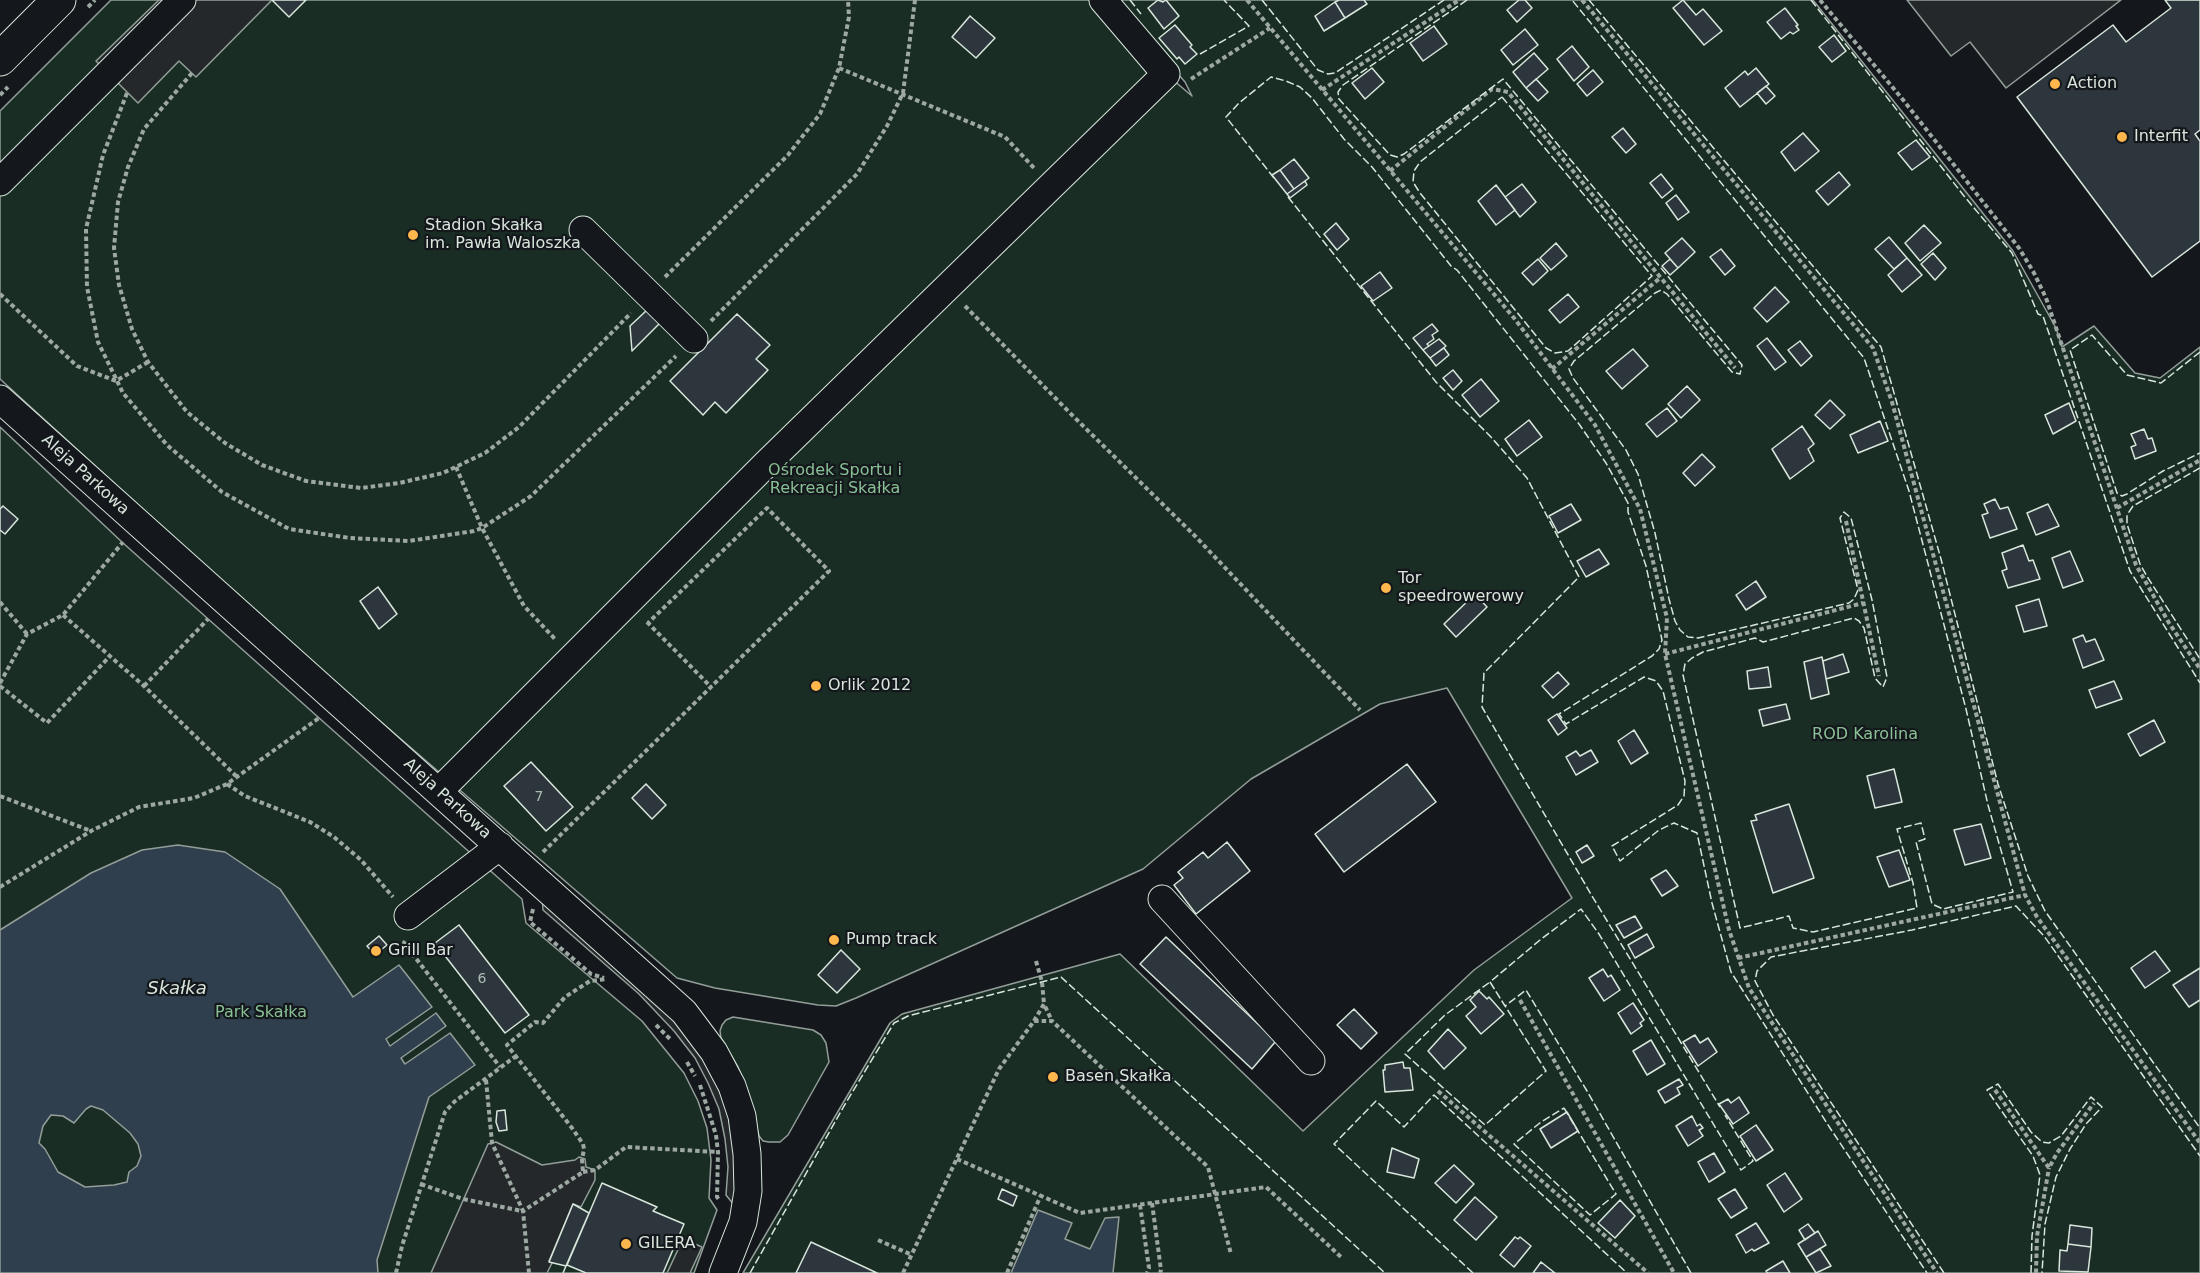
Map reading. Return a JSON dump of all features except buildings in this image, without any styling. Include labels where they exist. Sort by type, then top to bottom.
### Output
[{"type":"main road","points":[[0,59],[59,0]]},
{"type":"street","points":[[0,182],[182,0]]},
{"type":"street","points":[[439,791],[775,454],[1166,74],[1103,0]]},
{"type":"street","points":[[583,230],[693,339]]},
{"type":"street","name":"Aleja Parkowa","points":[[0,399],[684,1012],[714,1052],[732,1086],[742,1116],[747,1154],[748,1191],[743,1222],[723,1273]]},
{"type":"street","points":[[408,916],[500,846]]},
{"type":"street","points":[[1162,899],[1311,1062]]},
{"type":"path","points":[[664,279],[788,155],[820,114],[838,68],[849,17],[848,0]]},
{"type":"path","points":[[127,92],[104,154],[86,229],[87,287],[98,342],[123,393],[167,445],[222,492],[289,529],[350,538],[410,541],[474,531],[531,496],[693,339],[857,174],[888,126],[903,93],[915,0]]},
{"type":"path","points":[[1247,0],[1514,318],[1595,425],[1640,509],[1667,618],[1665,654],[1729,930],[1749,988],[1937,1273]]},
{"type":"path","points":[[1322,90],[1459,0]]},
{"type":"path","points":[[1582,0],[1873,348],[1892,402],[2025,895],[2037,917],[2200,1143]]},
{"type":"path","points":[[1820,0],[1904,101],[2019,248],[2034,273],[2046,298],[2136,565],[2200,669]]},
{"type":"path","points":[[1166,74],[1185,82],[1270,28]]},
{"type":"path","points":[[838,68],[1005,137],[1050,186]]},
{"type":"path","points":[[192,73],[144,129],[129,167],[118,202],[114,248],[119,285],[132,329],[148,363],[188,412],[225,443],[262,465],[306,481],[361,488],[399,483],[443,473],[485,453],[519,427],[634,310]]},
{"type":"path","points":[[1390,171],[1492,89],[1508,92],[1735,368]]},
{"type":"path","points":[[1552,369],[1660,278]]},
{"type":"path","points":[[947,288],[1195,536],[1360,710]]},
{"type":"path","points":[[0,294],[77,366],[116,381]]},
{"type":"path","points":[[116,381],[148,363]]},
{"type":"path","points":[[2117,508],[2200,460]]},
{"type":"path","points":[[456,467],[482,528],[524,606],[549,632]]},
{"type":"path","points":[[537,859],[829,571],[767,508],[648,623]]},
{"type":"path","points":[[1846,521],[1879,676]]},
{"type":"path","points":[[110,656],[47,723],[0,684],[27,634],[63,615],[125,539],[133,547]]},
{"type":"path","points":[[0,602],[27,634]]},
{"type":"path","points":[[628,602],[711,687]]},
{"type":"path","points":[[1665,654],[1863,603]]},
{"type":"path","points":[[63,615],[144,686],[237,776]]},
{"type":"path","points":[[144,686],[210,616]]},
{"type":"path","points":[[0,887],[91,831],[139,807],[194,798],[226,784],[339,703]]},
{"type":"path","points":[[226,784],[245,796],[310,822],[334,837],[361,860],[408,916],[404,943],[500,1067]]},
{"type":"path","points":[[0,796],[91,831]]},
{"type":"path","points":[[1738,958],[2025,895]]},
{"type":"path","points":[[534,904],[530,922],[591,974],[614,984]]},
{"type":"path","points":[[1036,961],[1042,982],[1044,1004],[1052,1021],[1208,1167],[1231,1254]]},
{"type":"path","points":[[583,1172],[583,1144],[507,1045],[535,1023],[543,1023],[565,997],[590,981],[607,979]]},
{"type":"path","points":[[1520,1000],[1674,1273]]},
{"type":"path","points":[[903,1273],[999,1069],[1044,1004]]},
{"type":"path","points":[[652,1020],[672,1042]]},
{"type":"path","points":[[1034,1021],[1052,1021]]},
{"type":"path","points":[[396,1273],[446,1112],[454,1102],[516,1056]]},
{"type":"path","points":[[682,1056],[700,1085],[709,1108],[718,1152],[717,1197],[725,1208]]},
{"type":"path","points":[[486,1079],[492,1143],[523,1211],[529,1273]]},
{"type":"path","points":[[1995,1090],[2049,1168]]},
{"type":"path","points":[[1438,1091],[1648,1273]]},
{"type":"path","points":[[2036,1273],[2037,1236],[2049,1168],[2057,1153],[2094,1103]]},
{"type":"path","points":[[422,1184],[463,1199],[523,1211],[583,1172],[595,1170],[626,1147],[718,1152]]},
{"type":"path","points":[[957,1159],[1080,1213],[1266,1187],[1341,1257]]},
{"type":"path","points":[[1007,1273],[1041,1195]]},
{"type":"path","points":[[1152,1203],[1160,1273]]},
{"type":"path","points":[[1140,1205],[1149,1268],[1147,1273]]},
{"type":"path","points":[[878,1240],[912,1255]]},
{"type":"green space","points":[[111,0],[1098,0],[1166,74],[1192,96],[1185,82],[1114,0],[1813,0],[2013,251],[2056,328],[2062,347],[2094,326],[2135,373],[2160,378],[2200,347],[2200,1273],[743,1273],[890,1023],[902,1014],[1120,954],[1303,1131],[1474,970],[1572,898],[1447,688],[1380,704],[1251,779],[1143,869],[836,1006],[715,988],[677,978],[276,631],[0,379],[0,111]]},
{"type":"green space","name":"Park Skałka","points":[[0,427],[123,543],[522,899],[526,923],[642,1021],[684,1073],[698,1101],[707,1128],[711,1160],[709,1198],[717,1210],[694,1273],[0,1273]]},
{"type":"green space","points":[[733,1017],[813,1030],[821,1035],[826,1043],[829,1062],[788,1135],[780,1142],[763,1141],[759,1136],[747,1089],[738,1067],[721,1038],[722,1025]]},
{"type":"shaded area","points":[[159,0],[272,0],[196,77],[179,61],[138,103],[96,61]]},
{"type":"shaded area","points":[[1907,0],[2121,0],[2006,88],[1970,42],[1951,56]]},
{"type":"shaded area","points":[[542,897],[598,945],[692,1039],[721,1089],[730,1117],[736,1174],[734,1205],[726,1195],[728,1167],[719,1109],[695,1058],[674,1031],[639,994],[543,910]]},
{"type":"shaded area","points":[[496,1142],[542,1165],[575,1160],[579,1157],[585,1159],[586,1167],[595,1170],[595,1180],[581,1207],[573,1204],[549,1261],[552,1263],[547,1273],[431,1273],[488,1144]]},
{"type":"shaded area","points":[[683,1239],[702,1247],[690,1273],[667,1273]]},
{"type":"water","name":"Skałka","points":[[178,845],[225,852],[280,889],[353,997],[399,965],[432,1007],[386,1039],[390,1046],[436,1013],[446,1026],[401,1058],[405,1064],[450,1033],[475,1065],[429,1097],[377,1260],[378,1273],[0,1273],[0,930],[91,873],[142,850]],"holes":[[[91,1106],[103,1110],[130,1133],[138,1144],[141,1156],[137,1166],[129,1172],[127,1182],[85,1187],[58,1172],[39,1143],[43,1126],[51,1115],[63,1116],[74,1123]]]},
{"type":"water","points":[[1038,1210],[1072,1223],[1065,1239],[1090,1249],[1105,1218],[1119,1217],[1113,1273],[1011,1273]]},
{"type":"fence","points":[[1130,0],[1141,14]]},
{"type":"fence","points":[[1200,54],[1249,26],[1224,0]]},
{"type":"fence","points":[[1262,0],[1318,70],[1328,74],[1335,73],[1444,0]]},
{"type":"fence","points":[[1467,0],[1343,85],[1338,92],[1339,99],[1390,155],[1397,157],[1503,79],[1742,365],[1740,374],[1732,372],[1667,294],[1661,290],[1574,361],[1569,369],[1573,378],[1626,450],[1638,474],[1655,533],[1669,599],[1680,630],[1688,637],[1698,638],[1849,603],[1854,599],[1858,590],[1840,518],[1844,512],[1851,518],[1872,600],[1887,677],[1883,687],[1875,678],[1864,628],[1854,618],[1763,642],[1755,638],[1703,652],[1685,664],[1683,675],[1740,928],[1789,916],[1793,928],[1813,932],[1917,908],[1913,883],[1897,829],[1921,823],[1925,839],[1916,842],[1932,904],[1943,909],[2013,892],[1988,805],[1966,709],[1909,491],[1864,358],[1572,0]]},
{"type":"fence","points":[[1589,0],[1881,347],[1941,559],[1998,784],[2028,876],[2045,911],[2200,1128]]},
{"type":"fence","points":[[1811,0],[1964,196],[2012,253],[2038,314],[2043,316],[2130,571],[2200,683]]},
{"type":"fence","points":[[1274,178],[1226,117],[1239,103],[1271,77],[1300,87],[1312,98],[1344,139],[1372,167],[1579,424],[1606,463],[1628,503],[1628,512],[1646,566],[1662,640],[1659,649],[1652,656],[1559,714],[1566,724],[1644,677],[1656,681],[1663,691],[1685,781],[1684,796],[1678,805],[1612,846],[1620,861],[1659,830],[1674,823],[1697,833],[1712,903],[1731,972],[1830,1128],[1927,1273]]},
{"type":"fence","points":[[1502,97],[1652,276],[1568,351],[1555,353],[1546,348],[1413,182],[1414,171],[1420,162],[1502,97]]},
{"type":"fence","points":[[1288,197],[1436,382],[1491,437],[1527,478],[1579,577],[1484,673],[1482,707],[1592,896],[1720,1107]]},
{"type":"fence","points":[[2200,352],[2161,383],[2127,375],[2092,335],[2070,350],[2117,493],[2122,496],[2127,494],[2163,471],[2200,453]]},
{"type":"fence","points":[[2200,468],[2133,506],[2127,515],[2127,524],[2140,564],[2200,659]]},
{"type":"fence","points":[[1944,1273],[1773,1015],[1755,981],[1757,971],[1771,957],[1912,930],[2016,906],[2044,936],[2200,1156]]},
{"type":"fence","points":[[1691,1273],[1587,1091],[1526,990],[1505,1006],[1490,982],[1581,909],[1599,934],[1741,1170],[1753,1161],[1725,1115]]},
{"type":"fence","points":[[750,1273],[844,1106],[894,1023],[908,1016],[1061,977],[1385,1273]]},
{"type":"fence","points":[[1490,982],[1546,1071],[1485,1125],[1405,1054],[1445,1015],[1490,982]]},
{"type":"fence","points":[[2031,1273],[2032,1236],[2040,1175],[2033,1156],[1987,1090],[1998,1084],[2031,1132],[2042,1142],[2049,1143],[2061,1136],[2091,1097],[2102,1107],[2086,1124],[2056,1177],[2045,1224],[2042,1273]]},
{"type":"fence","points":[[1473,1273],[1334,1144],[1376,1101],[1404,1127],[1434,1095],[1627,1273]]},
{"type":"fence","points":[[1564,1108],[1616,1194],[1590,1215],[1514,1144],[1541,1122],[1564,1108]]},
{"type":"fence","points":[[563,1273],[566,1266]]},
{"type":"place","name":"Action","points":[[2055,84]]},
{"type":"place","name":"Interfit","points":[[2122,137]]},
{"type":"place","name":"Stadion Skałka im. Pawła Waloszka","points":[[413,235]]},
{"type":"place","name":"Tor speedrowerowy","points":[[1386,588]]},
{"type":"place","name":"Orlik 2012","points":[[816,686]]},
{"type":"place","name":"Pump track","points":[[834,940]]},
{"type":"place","name":"Grill Bar","points":[[376,951]]},
{"type":"place","name":"Basen Skałka","points":[[1053,1077]]},
{"type":"place","name":"GILERA","points":[[626,1244]]},
{"type":"park label","name":"Ośrodek Sportu i Rekreacji Skałka","points":[[835,480]]},
{"type":"park label","name":"ROD Karolina","points":[[1865,735]]}]
